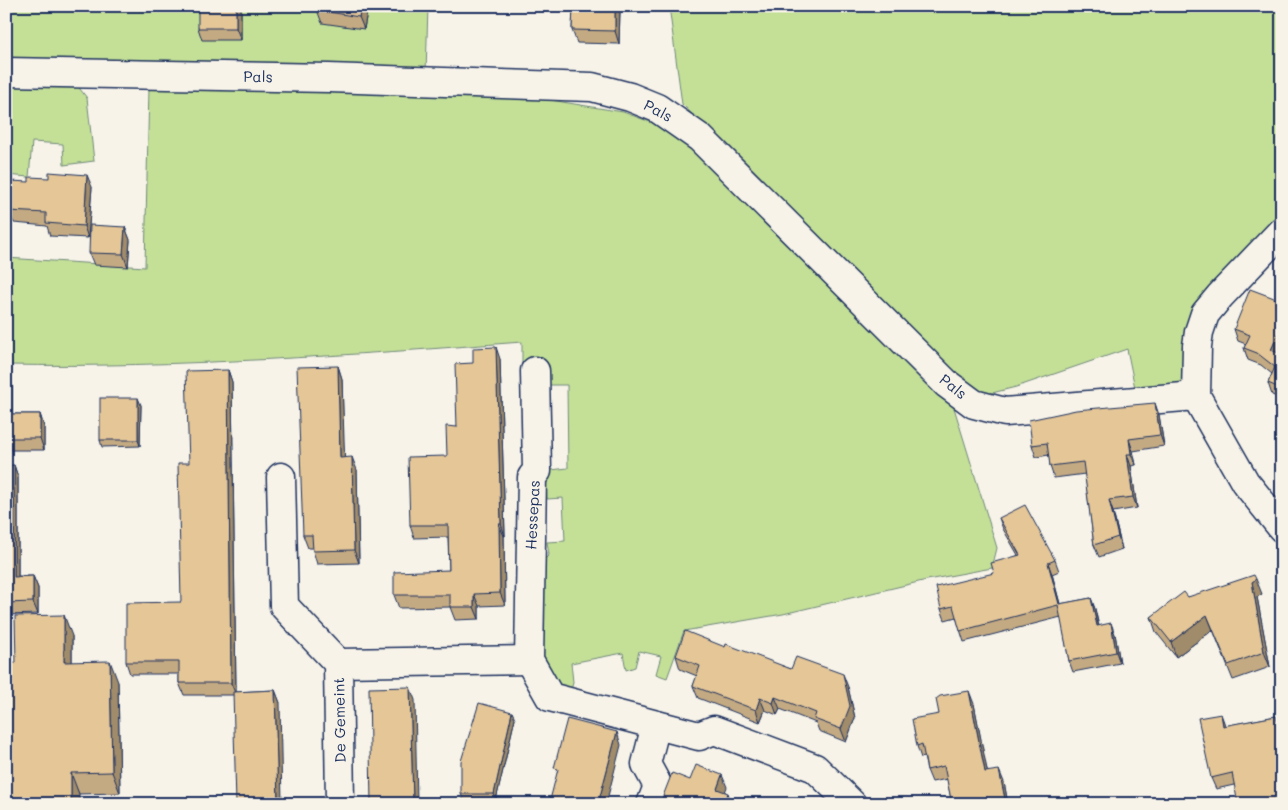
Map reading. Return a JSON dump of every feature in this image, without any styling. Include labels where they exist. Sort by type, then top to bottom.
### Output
[{"type":"street","name":"Pals","points":[[6,72],[490,83],[592,88],[630,97],[657,108],[700,138],[947,384],[974,404],[1005,412],[1196,396]]},
{"type":"street","points":[[1282,230],[1205,314],[1198,339],[1196,396],[1245,482],[1282,528]]},
{"type":"street","name":"Hessepas","points":[[529,660],[532,477],[537,471],[535,372]]},
{"type":"street","name":"De Gemeint","points":[[281,477],[284,606],[338,663],[340,804]]},
{"type":"street","points":[[338,663],[529,660],[550,697],[699,736],[714,730],[816,768],[852,804]]},
{"type":"street","points":[[652,804],[658,786],[646,764],[656,725]]},
{"type":"green space","points":[[6,6],[51,6],[78,10],[79,6],[428,6],[426,73],[6,64]]},
{"type":"green space","points":[[669,6],[1282,6],[1282,220],[1243,255],[1190,386],[1162,385],[1135,388],[1127,349],[1016,387],[988,394],[969,388],[682,104]]},
{"type":"green space","points":[[6,80],[76,84],[87,98],[94,161],[64,165],[63,144],[32,142],[29,177],[6,175]]},
{"type":"green space","points":[[149,88],[514,94],[623,112],[659,125],[684,141],[951,398],[997,548],[992,568],[927,580],[783,614],[684,631],[667,678],[656,674],[661,656],[639,651],[635,667],[626,670],[623,653],[571,663],[573,682],[571,691],[559,689],[542,671],[540,564],[549,555],[547,542],[565,541],[563,498],[547,499],[546,482],[550,477],[551,470],[568,468],[567,385],[548,385],[546,364],[522,364],[522,342],[329,356],[200,362],[6,365],[6,258],[145,267]]},
{"type":"building","points":[[198,6],[236,6],[236,28],[198,28]]},
{"type":"building","points":[[318,6],[361,6],[359,17],[317,10]]},
{"type":"building","points":[[573,6],[615,6],[615,31],[572,30]]},
{"type":"building","points":[[49,172],[87,175],[84,226],[46,223],[46,213],[9,211],[11,181],[29,182],[29,177],[49,178]]},
{"type":"building","points":[[90,225],[125,227],[123,254],[89,253]]},
{"type":"building","points":[[1250,289],[1282,301],[1282,325],[1271,350],[1281,354],[1282,351],[1282,389],[1268,383],[1275,367],[1257,353],[1244,348],[1250,335],[1234,329]]},
{"type":"building","points":[[496,347],[501,524],[499,524],[500,593],[474,594],[474,607],[450,607],[450,595],[394,595],[394,572],[449,570],[448,525],[410,525],[408,457],[447,456],[446,426],[457,427],[455,364],[473,363],[473,348]]},
{"type":"building","points":[[338,366],[340,458],[352,457],[354,550],[313,551],[312,535],[303,535],[297,367]]},
{"type":"building","points":[[228,370],[231,683],[179,683],[179,662],[126,662],[126,603],[181,602],[178,463],[189,463],[186,371]]},
{"type":"building","points":[[6,373],[7,414],[40,414],[40,438],[6,438]]},
{"type":"building","points":[[100,398],[138,398],[138,440],[100,440]]},
{"type":"building","points":[[1155,403],[1160,435],[1129,439],[1131,454],[1127,454],[1133,497],[1109,500],[1118,537],[1094,545],[1083,462],[1050,466],[1047,443],[1032,445],[1029,420],[1076,410]]},
{"type":"building","points":[[14,465],[14,577],[33,576],[33,602],[6,603],[6,466]]},
{"type":"building","points":[[1025,505],[1055,560],[1048,563],[1059,604],[1091,598],[1097,626],[1111,623],[1116,652],[1069,661],[1058,605],[960,631],[953,606],[941,609],[936,587],[994,573],[991,563],[1020,555],[999,518]]},
{"type":"building","points":[[1254,575],[1256,579],[1252,582],[1264,652],[1228,665],[1207,615],[1171,642],[1151,617],[1184,592],[1188,597]]},
{"type":"building","points":[[64,615],[64,662],[110,661],[112,772],[71,773],[71,804],[6,804],[6,663],[16,663],[15,616]]},
{"type":"building","points":[[685,631],[725,647],[726,644],[791,669],[796,657],[843,674],[850,706],[841,729],[814,719],[816,713],[775,697],[773,703],[760,698],[756,710],[693,686],[700,666],[676,656]]},
{"type":"building","points":[[410,687],[413,804],[371,804],[369,688]]},
{"type":"building","points":[[275,690],[278,804],[236,804],[233,692]]},
{"type":"building","points":[[969,691],[985,772],[999,770],[1006,804],[952,804],[944,766],[927,770],[922,744],[917,746],[912,719],[939,714],[936,699],[940,696]]},
{"type":"building","points":[[479,703],[512,712],[494,794],[461,794],[461,761]]},
{"type":"building","points":[[1221,714],[1223,726],[1276,716],[1282,744],[1282,804],[1238,804],[1232,773],[1211,778],[1198,718]]},
{"type":"building","points":[[567,719],[617,732],[598,804],[549,804],[558,769],[554,768]]},
{"type":"building","points":[[696,765],[722,775],[717,789],[728,793],[724,804],[660,804],[672,773],[690,780]]}]
